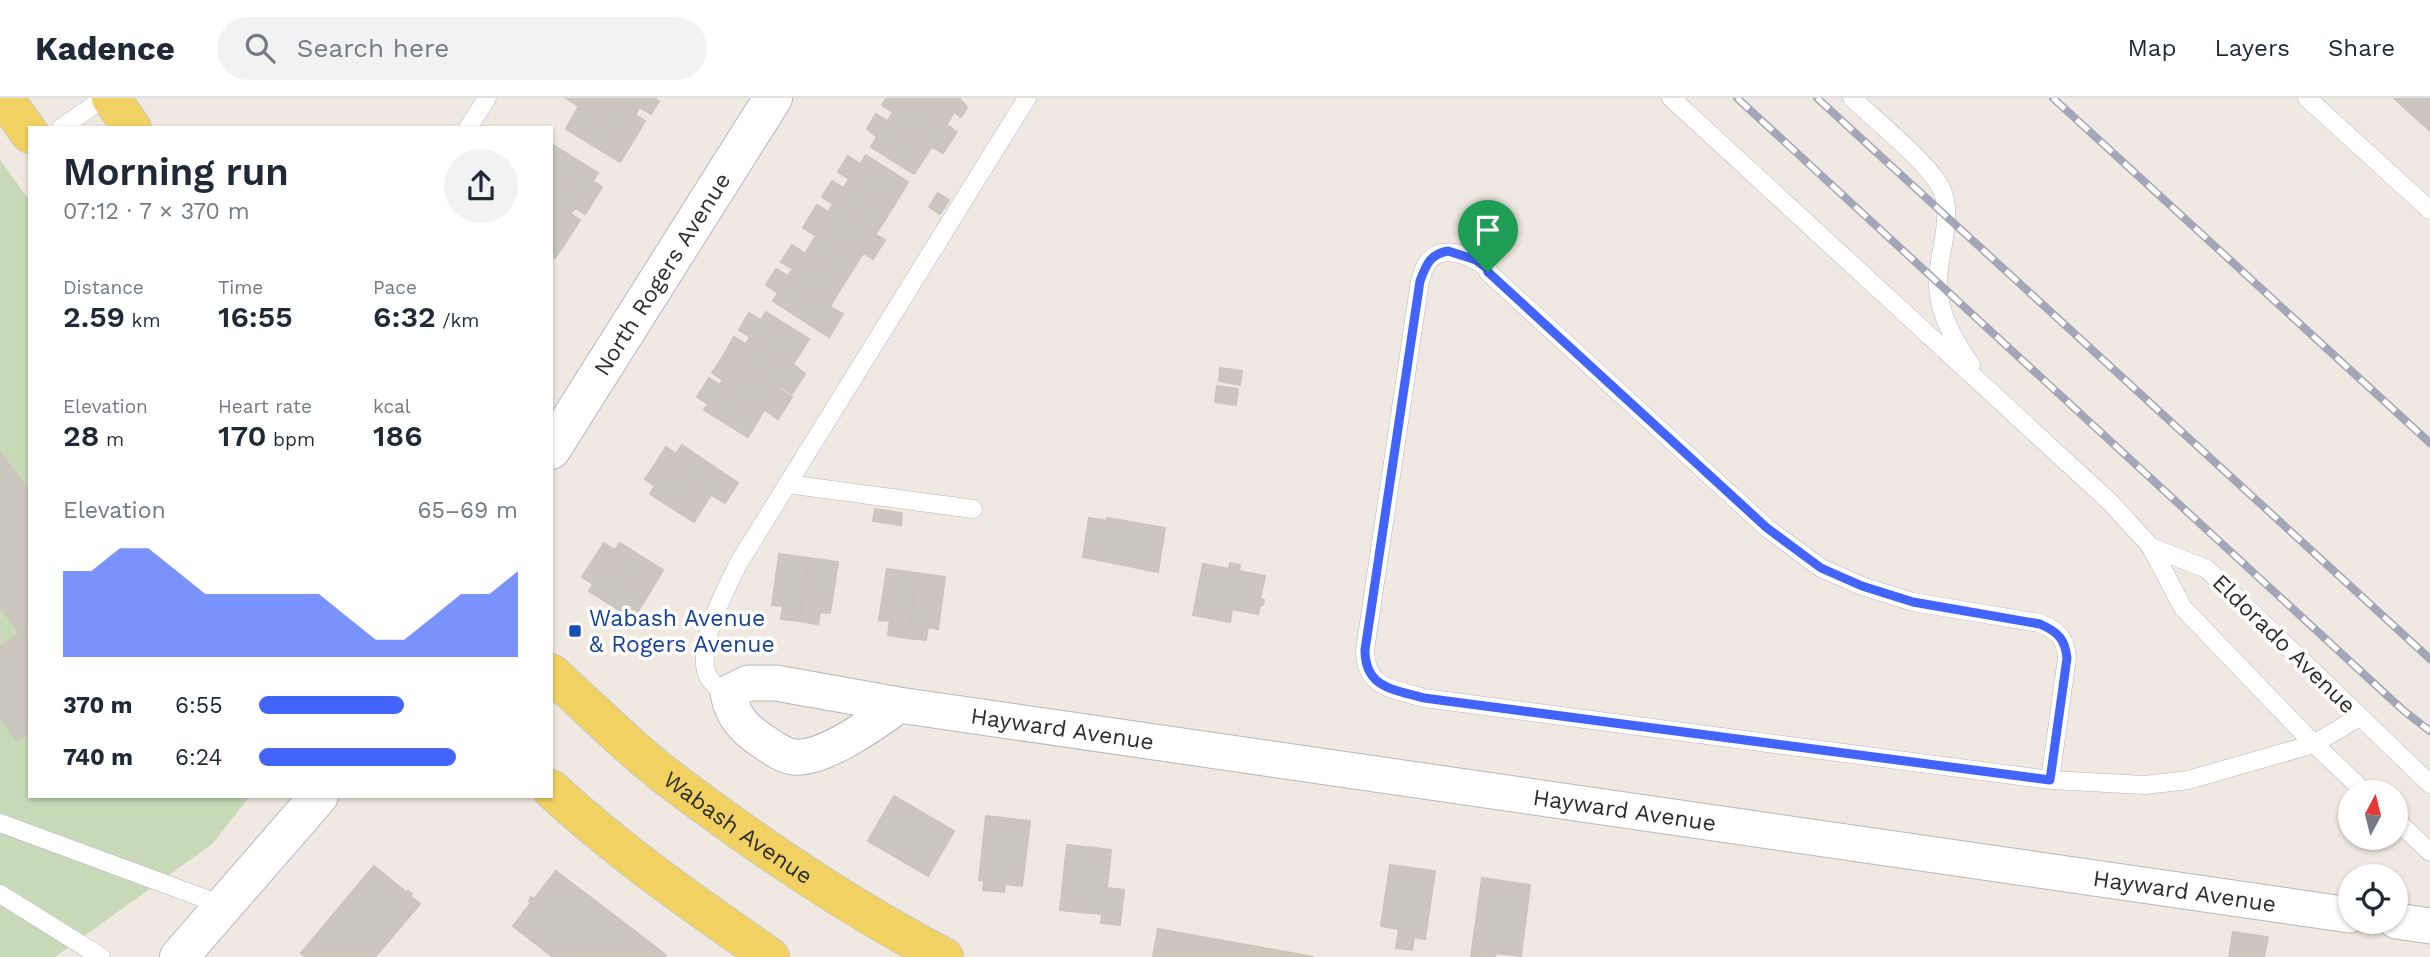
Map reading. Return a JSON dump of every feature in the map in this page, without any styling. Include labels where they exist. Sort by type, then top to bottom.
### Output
[{"type":"main road","points":[[4,98],[28,131]]},
{"type":"main road","points":[[111,98],[131,126]]},
{"type":"main road","name":"Wabash Avenue","points":[[553,675],[674,782],[815,882],[944,957]]},
{"type":"main road","points":[[553,791],[586,821],[669,887],[770,957]]},
{"type":"street","name":"North Rogers Avenue","points":[[553,447],[773,98]]},
{"type":"street","name":"Hayward Avenue","points":[[728,693],[748,683],[776,683],[899,705],[2338,913]]},
{"type":"street","points":[[728,693],[731,709],[749,732],[774,749],[794,757],[814,754],[862,733],[899,705]]},
{"type":"street","points":[[179,957],[317,798]]},
{"type":"street","points":[[2408,923],[2430,926]]},
{"type":"lane","points":[[64,126],[104,98]]},
{"type":"lane","points":[[469,126],[487,98]]},
{"type":"lane","points":[[728,693],[712,683],[706,671],[705,651],[710,625],[738,564],[1027,98]]},
{"type":"lane","points":[[1671,98],[1985,385],[2110,502],[2151,547]]},
{"type":"lane","points":[[1852,98],[1932,173],[1941,189],[1946,206],[1938,287],[1944,319],[1985,385]]},
{"type":"lane","points":[[2307,98],[2430,210]]},
{"type":"lane","points":[[2050,780],[2067,658],[2066,644],[2056,631],[2040,624],[1913,602],[1862,586],[1821,568],[1767,528],[1674,445],[1488,272],[1487,268],[1476,260],[1448,251],[1438,253],[1426,263],[1420,281],[1365,650],[1365,664],[1371,677],[1388,688],[1424,698],[2050,780],[2145,785],[2188,780],[2314,744],[2359,717]]},
{"type":"lane","points":[[787,484],[973,509]]},
{"type":"lane","name":"Eldorado Avenue","points":[[2151,547],[2207,569],[2430,784]]},
{"type":"lane","name":"Eldorado Avenue","points":[[2151,547],[2183,608],[2352,780]]},
{"type":"lane","points":[[0,823],[225,906]]},
{"type":"lane","points":[[2408,831],[2430,852]]},
{"type":"lane","points":[[0,894],[101,957]]},
{"type":"green space","points":[[0,160],[28,198],[28,798],[248,798],[212,844],[55,957],[0,957]]},
{"type":"building","points":[[566,98],[609,98],[645,121],[633,141]]},
{"type":"building","points":[[609,98],[654,98],[659,101],[651,114],[639,107],[636,114]]},
{"type":"building","points":[[887,98],[906,98],[957,132],[943,153],[888,121],[893,112],[882,105]]},
{"type":"building","points":[[906,98],[959,98],[967,107],[961,117],[954,112],[947,124]]},
{"type":"building","points":[[2394,98],[2423,98],[2409,112]]},
{"type":"building","points":[[2423,98],[2430,98],[2430,131],[2409,112]]},
{"type":"building","points":[[579,106],[633,141],[620,162],[566,129]]},
{"type":"building","points":[[876,114],[931,148],[914,174],[871,147],[877,137],[867,129]]},
{"type":"building","points":[[553,145],[598,173],[593,181],[602,187],[594,200],[553,174]]},
{"type":"building","points":[[866,155],[908,182],[893,207],[838,172],[848,156],[860,164]]},
{"type":"building","points":[[553,174],[594,200],[585,214],[575,208],[571,213],[553,202]]},
{"type":"building","points":[[849,179],[893,207],[877,232],[822,197],[832,181],[844,188]]},
{"type":"building","points":[[938,193],[949,200],[940,214],[929,207]]},
{"type":"building","points":[[553,202],[580,220],[568,239],[553,230]]},
{"type":"building","points":[[833,204],[885,240],[873,259],[807,221],[817,205],[828,212]]},
{"type":"building","points":[[807,221],[862,255],[846,280],[805,254],[816,236],[803,228]]},
{"type":"building","points":[[553,230],[568,239],[555,258],[553,256]]},
{"type":"building","points":[[792,245],[846,280],[832,303],[788,276],[793,269],[781,262]]},
{"type":"building","points":[[776,269],[832,303],[830,307],[843,314],[829,337],[773,301],[778,293],[766,285]]},
{"type":"building","points":[[766,312],[809,339],[793,364],[739,330],[749,313],[761,320]]},
{"type":"building","points":[[734,337],[746,344],[750,337],[805,374],[792,394],[780,386],[778,389],[724,355]]},
{"type":"building","points":[[724,355],[792,397],[778,419],[720,385],[723,380],[712,373]]},
{"type":"building","points":[[1220,368],[1242,371],[1240,385],[1219,381]]},
{"type":"building","points":[[709,378],[763,412],[748,437],[704,410],[708,404],[697,397]]},
{"type":"building","points":[[1217,386],[1238,389],[1236,405],[1215,402]]},
{"type":"building","points":[[682,445],[738,483],[725,503],[656,463],[666,447],[676,454]]},
{"type":"building","points":[[0,453],[28,489],[28,732],[17,740],[0,718],[0,647],[20,633],[0,607]]},
{"type":"building","points":[[656,463],[710,496],[694,522],[650,494],[655,486],[645,479]]},
{"type":"building","points":[[875,509],[902,513],[901,525],[873,521]]},
{"type":"building","points":[[1089,518],[1107,521],[1107,518],[1165,528],[1158,572],[1083,557]]},
{"type":"building","points":[[604,543],[615,550],[620,543],[663,570],[648,595],[593,560]]},
{"type":"building","points":[[779,554],[809,558],[799,621],[781,619],[783,606],[772,605]]},
{"type":"building","points":[[809,558],[838,562],[830,613],[820,612],[818,624],[799,621]]},
{"type":"building","points":[[593,560],[648,595],[633,619],[589,591],[593,584],[582,577]]},
{"type":"building","points":[[1230,563],[1240,565],[1239,571],[1265,576],[1260,599],[1264,600],[1258,614],[1232,609],[1230,622],[1193,615],[1203,564],[1229,569]]},
{"type":"building","points":[[887,569],[917,573],[907,638],[888,635],[890,621],[879,620]]},
{"type":"building","points":[[917,573],[945,577],[938,629],[928,627],[926,640],[907,638]]},
{"type":"building","points":[[894,796],[954,831],[928,876],[868,841]]},
{"type":"building","points":[[986,816],[1030,821],[1022,886],[1005,884],[1004,892],[983,890],[984,881],[979,880]]},
{"type":"building","points":[[1067,845],[1111,850],[1107,888],[1124,890],[1120,925],[1101,923],[1102,914],[1060,910]]},
{"type":"building","points":[[1390,865],[1435,871],[1425,939],[1414,937],[1412,950],[1396,948],[1399,929],[1381,926]]},
{"type":"building","points":[[374,866],[407,893],[408,891],[412,894],[410,896],[420,904],[375,957],[306,957],[301,953]]},
{"type":"building","points":[[556,871],[666,955],[553,957],[513,926],[531,903],[531,897],[534,899]]},
{"type":"building","points":[[1482,878],[1530,885],[1521,956],[1496,953],[1495,957],[1471,957]]},
{"type":"building","points":[[1158,929],[1314,957],[1153,957]]},
{"type":"building","points":[[2233,932],[2268,937],[2264,957],[2229,957]]},
{"type":"railway","points":[[1737,98],[2404,711],[2430,731]]},
{"type":"railway","points":[[1817,98],[2430,659]]},
{"type":"railway","points":[[2053,98],[2430,443]]},
{"type":"place","name":"Wabash Avenue & Rogers Avenue","points":[[575,631]]},
{"type":"route","points":[[1448,251],[1476,260],[1487,268],[1488,272],[1767,528],[1821,568],[1862,586],[1913,602],[2040,624],[2056,631],[2066,644],[2067,658],[2050,780],[1424,698],[1388,688],[1371,677],[1365,664],[1365,650],[1420,281],[1426,263],[1438,253],[1448,251]]}]
